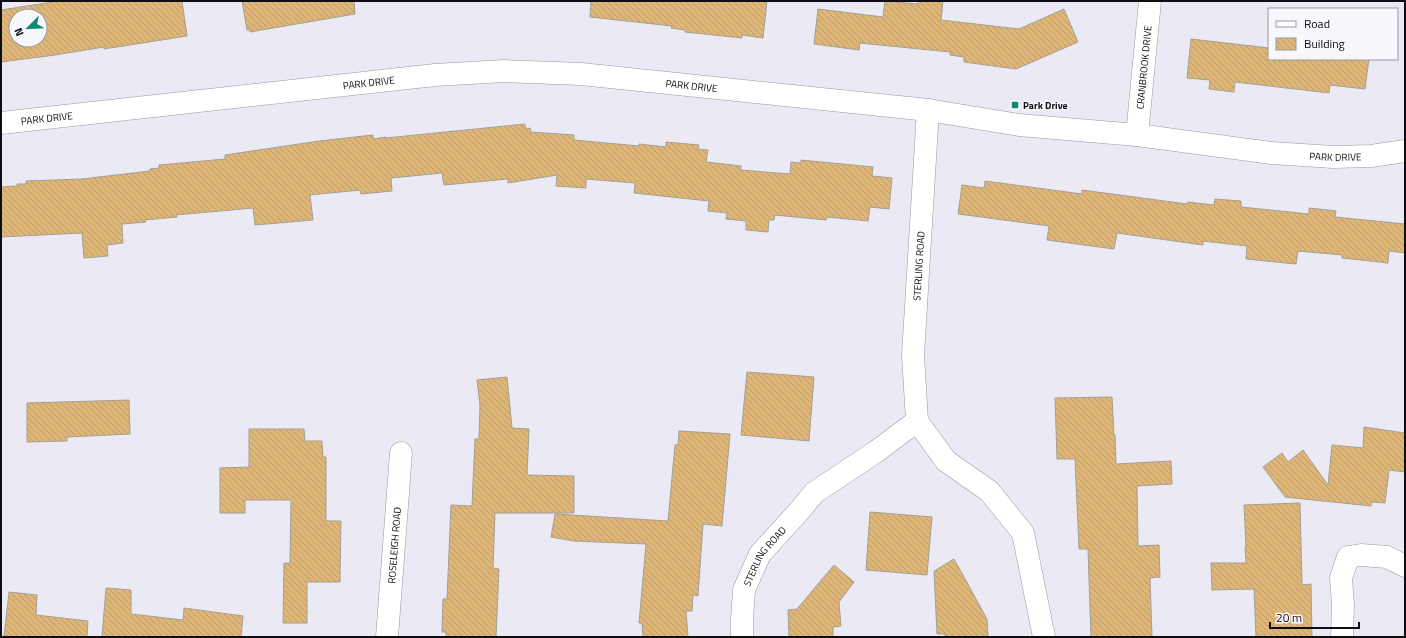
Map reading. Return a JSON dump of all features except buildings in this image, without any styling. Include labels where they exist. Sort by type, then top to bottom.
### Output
[{"type":"street","name":"CRANBROOK DRIVE","points":[[1137,134],[1150,1]]},
{"type":"street","name":"PARK DRIVE","points":[[1,123],[435,75],[504,71],[581,74],[928,110],[1019,124],[1137,134],[1272,153],[1333,157],[1371,156],[1405,151]]},
{"type":"street","name":"STERLING ROAD","points":[[742,637],[744,590],[760,554],[814,493],[877,451],[917,421],[913,355],[928,110]]},
{"type":"street","points":[[917,421],[946,461],[989,491],[1023,533],[1044,637]]},
{"type":"street","name":"ROSELEIGH ROAD","points":[[387,637],[401,453]]},
{"type":"street","points":[[1342,637],[1343,605],[1341,578],[1348,557],[1361,555],[1387,557],[1405,566]]},
{"type":"place","name":"Park Drive","points":[[1015,105]]}]
